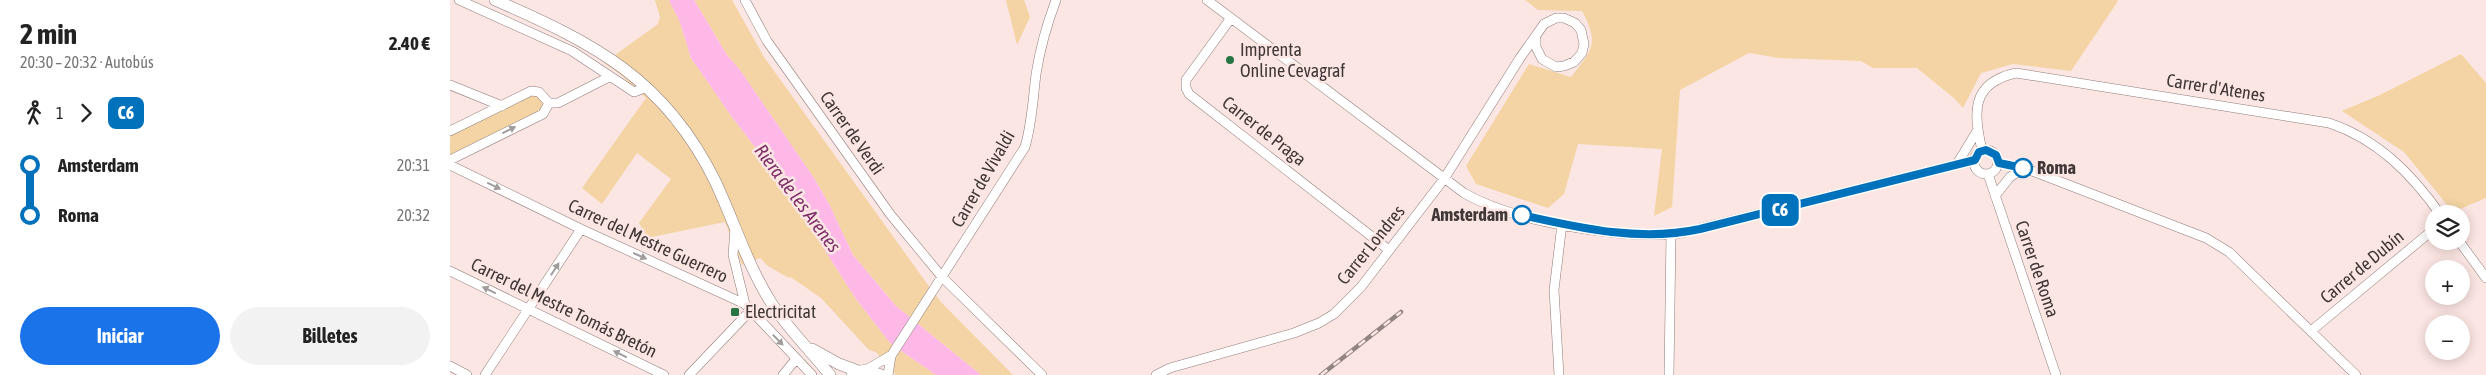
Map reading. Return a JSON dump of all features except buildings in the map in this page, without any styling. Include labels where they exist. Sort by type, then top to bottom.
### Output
[{"type":"main road","points":[[495,0],[583,41],[618,63],[647,87],[673,115],[696,148],[772,304],[829,374]]},
{"type":"main road","points":[[803,342],[833,362],[858,372],[881,375]]},
{"type":"street","points":[[459,0],[572,51],[634,92],[647,87]]},
{"type":"street","name":"Carrer de Verdi","points":[[745,0],[772,48],[878,198],[942,277],[1042,375]]},
{"type":"street","name":"Carrer de Vivaldi","points":[[888,375],[891,356],[898,344],[1025,147],[1030,128],[1037,73],[1046,26],[1056,0]]},
{"type":"street","points":[[1206,0],[1444,179],[1477,200],[1496,208],[1597,231],[1671,234],[1788,208],[1975,160],[1982,150],[1977,131]]},
{"type":"street","name":"Carrer de Praga","points":[[1231,18],[1186,80],[1186,88],[1189,94],[1389,250]]},
{"type":"street","points":[[1556,18],[1564,18],[1575,23],[1581,30],[1584,44],[1582,52],[1574,62],[1564,66],[1556,66],[1542,59],[1536,46],[1536,38],[1544,24],[1556,18]]},
{"type":"street","name":"Carrer Londres","points":[[1156,375],[1170,368],[1294,334],[1334,314],[1361,287],[1444,179],[1520,58],[1536,38]]},
{"type":"street","name":"Carrer d'Atenes","points":[[1977,131],[1977,102],[1987,85],[2003,76],[2016,73],[2329,122],[2352,130],[2382,149],[2426,194],[2434,205]]},
{"type":"street","points":[[549,103],[558,103],[609,77]]},
{"type":"street","points":[[450,85],[502,106]]},
{"type":"street","points":[[450,131],[535,91],[543,94],[549,103]]},
{"type":"street","points":[[450,160],[542,114],[549,103]]},
{"type":"street","points":[[1957,164],[1977,131]]},
{"type":"street","points":[[1982,150],[1994,152],[1999,163]]},
{"type":"street","points":[[1975,160],[1978,170],[1988,174],[1995,170],[1999,163]]},
{"type":"street","points":[[1999,163],[2024,168],[2206,238],[2229,252],[2356,375]]},
{"type":"street","name":"Carrer del Mestre Guerrero","points":[[450,165],[580,229],[748,307],[812,375]]},
{"type":"street","points":[[1995,196],[2010,177],[2024,168]]},
{"type":"street","name":"Carrer de Roma","points":[[1988,174],[2056,375]]},
{"type":"street","points":[[1559,375],[1554,290],[1562,224]]},
{"type":"street","points":[[689,375],[748,307],[733,255],[735,225]]},
{"type":"street","points":[[485,375],[580,229]]},
{"type":"street","points":[[1668,375],[1671,234]]},
{"type":"street","name":"Carrer de Dubín","points":[[2311,331],[2425,236]]},
{"type":"street","points":[[2466,250],[2486,278]]},
{"type":"street","name":"Carrer del Mestre Tomás Bretón","points":[[450,271],[664,375]]},
{"type":"street","points":[[858,372],[891,356]]},
{"type":"street","points":[[783,375],[796,359]]},
{"type":"street","points":[[450,366],[467,375]]},
{"type":"shaded area","points":[[655,0],[669,0],[680,22],[691,58],[732,117],[778,177],[856,299],[890,343],[936,375],[896,375],[876,352],[869,350],[821,298],[792,278],[768,266],[760,258],[742,265],[725,222],[647,238],[639,223],[671,179],[637,153],[602,204],[582,188],[646,98],[620,74],[604,63],[658,24],[660,17]]},
{"type":"shaded area","points":[[694,0],[732,0],[764,57],[928,285],[941,302],[1013,375],[981,375],[896,306],[853,255],[830,206],[814,178],[740,70],[727,55]]},
{"type":"shaded area","points":[[1006,0],[1024,0],[1030,17],[1017,45]]},
{"type":"shaded area","points":[[1525,0],[2118,1],[2071,71],[2013,64],[1981,73],[1963,108],[1955,99],[1917,68],[1873,68],[1861,61],[1779,58],[1749,53],[1680,90],[1672,207],[1654,216],[1662,149],[1578,144],[1564,194],[1548,208],[1476,184],[1466,166],[1529,64],[1571,77],[1584,60],[1591,46],[1591,31],[1582,11],[1538,10]]},
{"type":"shaded area","points":[[2461,54],[2486,83],[2486,198],[2470,205],[2447,205],[2404,152],[2342,111],[2380,95]]},
{"type":"shaded area","points":[[533,94],[544,102],[541,111],[450,155],[450,135]]},
{"type":"water","name":"Riera de les Arenes","points":[[669,0],[694,0],[727,55],[740,70],[814,178],[830,206],[853,255],[896,306],[981,375],[936,375],[890,343],[856,299],[778,177],[732,117],[691,58],[680,22]]},
{"type":"railway","points":[[1321,375],[1401,312]]},
{"type":"bus line","name":"C6","points":[[1522,215],[1597,231],[1663,235],[1682,233],[1797,206],[1975,160],[1976,155],[1982,150],[1994,152],[1999,163],[2023,168]]},
{"type":"place","name":"Imprenta Online Cevagraf","points":[[1230,60]]},
{"type":"place","name":"Roma","points":[[2023,168]]},
{"type":"place","name":"Amsterdam","points":[[1522,215]]},
{"type":"place","name":"Electricitat","points":[[735,312]]}]
